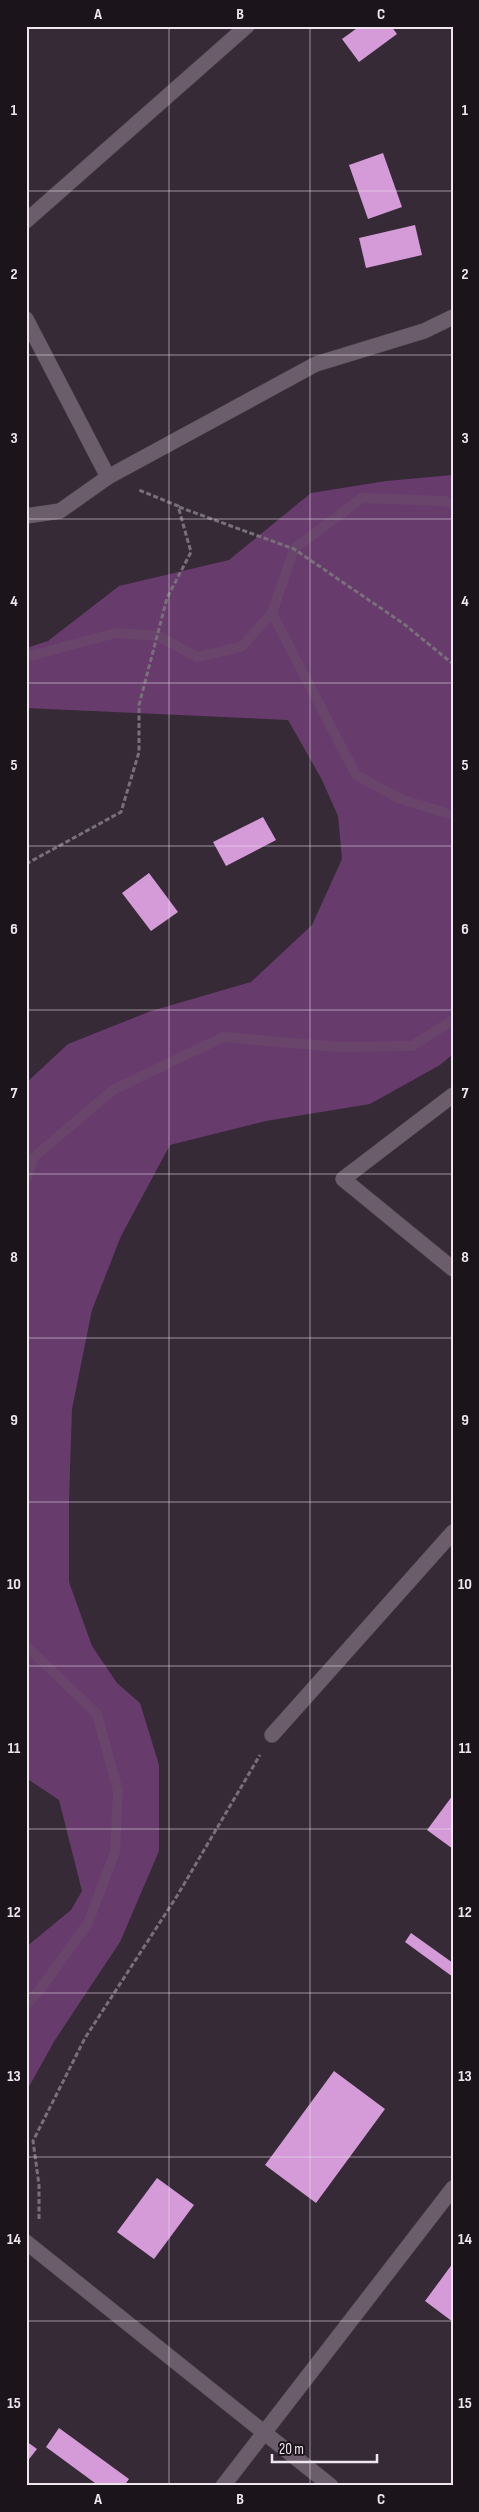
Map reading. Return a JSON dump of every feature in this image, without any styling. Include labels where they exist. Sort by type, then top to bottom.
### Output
[{"type":"street","points":[[26,221],[247,26]]},
{"type":"street","points":[[26,516],[60,511],[108,477],[316,364],[424,331],[453,317]]},
{"type":"street","points":[[26,320],[108,477]]},
{"type":"street","points":[[453,1095],[342,1179],[453,1269]]},
{"type":"street","points":[[272,1736],[453,1532]]},
{"type":"street","points":[[224,2486],[453,2188]]},
{"type":"street","points":[[26,2242],[265,2431],[331,2486]]},
{"type":"path","points":[[108,477],[178,506],[294,548],[404,624],[453,664]]},
{"type":"path","points":[[26,864],[121,812],[139,752],[139,705],[167,598],[192,552],[178,506]]},
{"type":"path","points":[[39,2252],[39,2185],[33,2140],[84,2038],[177,1896],[272,1736]]},
{"type":"shaded area","points":[[453,475],[453,1054],[440,1065],[370,1104],[266,1121],[170,1145],[121,1236],[92,1310],[72,1409],[69,1582],[92,1646],[117,1683],[140,1703],[159,1765],[159,1851],[120,1942],[55,2040],[26,2092],[26,1947],[71,1910],[82,1891],[59,1800],[26,1778],[26,1083],[68,1044],[151,1011],[251,982],[312,925],[342,859],[338,816],[321,778],[288,720],[26,708],[26,648],[48,641],[119,586],[229,560],[311,493],[386,481]]},
{"type":"building","points":[[360,26],[391,26],[397,34],[359,62],[342,39]]},
{"type":"building","points":[[383,153],[402,207],[368,219],[349,165]]},
{"type":"building","points":[[415,225],[422,255],[366,268],[359,238]]},
{"type":"building","points":[[263,817],[276,840],[226,866],[213,842]]},
{"type":"building","points":[[149,873],[178,912],[151,931],[122,893]]},
{"type":"building","points":[[453,1795],[453,1849],[427,1830]]},
{"type":"building","points":[[411,1933],[453,1963],[453,1977],[405,1942]]},
{"type":"building","points":[[334,2071],[385,2109],[316,2203],[265,2165]]},
{"type":"building","points":[[157,2178],[194,2205],[154,2259],[117,2232]]},
{"type":"building","points":[[453,2263],[453,2322],[425,2301]]},
{"type":"building","points":[[59,2428],[129,2479],[124,2486],[99,2486],[46,2447]]},
{"type":"building","points":[[26,2441],[37,2449],[26,2463]]},
{"type":"waterway","points":[[453,504],[445,501],[362,498],[294,549],[272,613],[356,775],[400,799],[453,815]]},
{"type":"waterway","points":[[26,657],[116,633],[158,636],[197,657],[241,647],[272,613]]},
{"type":"waterway","points":[[26,1180],[34,1157],[113,1090],[223,1037],[338,1047],[412,1046],[453,1020]]},
{"type":"waterway","points":[[26,1646],[97,1714],[118,1791],[115,1852],[88,1923],[41,1988],[26,2005]]}]
